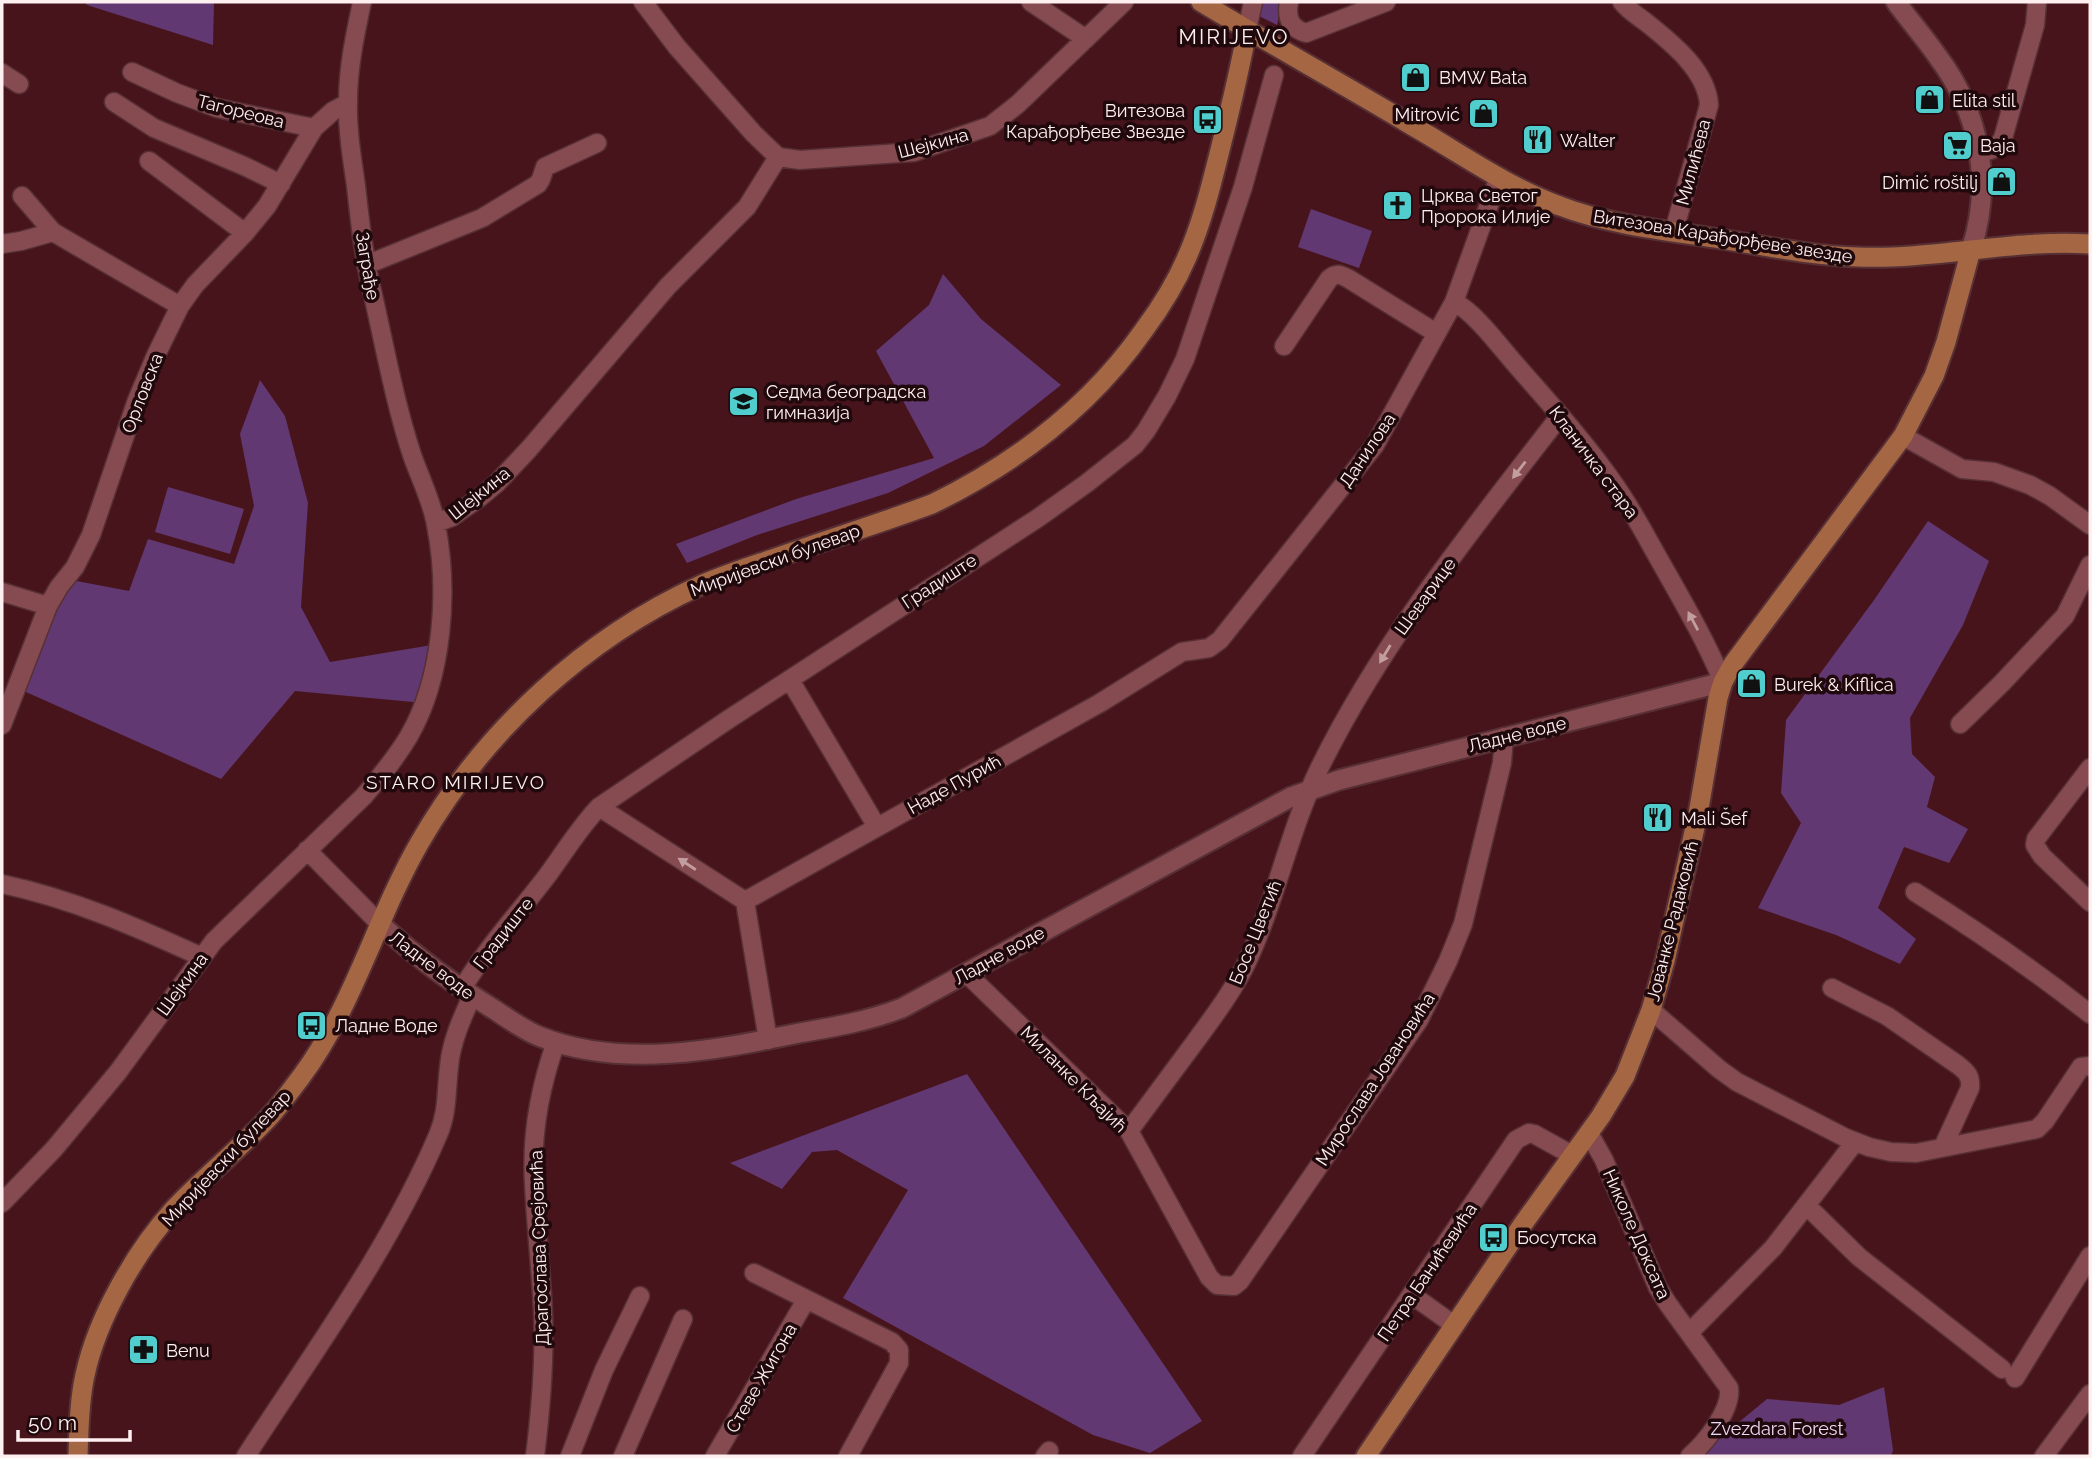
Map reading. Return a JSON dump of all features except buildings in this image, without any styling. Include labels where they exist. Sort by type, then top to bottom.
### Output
[{"type":"main road","name":"Витезова Карађорђеве звезде","points":[[1200,2],[1499,177],[1572,210],[1674,232],[1856,257],[1914,257],[2064,243],[2090,244]]},
{"type":"main road","name":"Миријевски булевар","points":[[78,1456],[84,1377],[124,1278],[173,1211],[272,1114],[306,1071],[346,1002],[420,843],[469,769],[511,721],[568,668],[633,622],[699,586],[932,504],[962,489],[1035,443],[1075,410],[1108,377],[1152,320],[1173,287],[1187,257],[1213,180],[1247,30]]},
{"type":"main road","name":"Јованке Радаковић","points":[[1366,1456],[1601,1116],[1625,1076],[1651,1010],[1674,928],[1723,682],[1733,664],[1903,436],[1934,376],[1971,250]]},
{"type":"street","name":"Заграђе","points":[[362,2],[353,48],[348,103],[350,144],[366,265],[412,454],[436,523]]},
{"type":"street","points":[[643,2],[677,47],[754,134],[778,157]]},
{"type":"street","points":[[1031,2],[1086,39]]},
{"type":"street","name":"Шејкина","points":[[2,1203],[54,1149],[118,1072],[202,957],[239,915],[364,796],[408,737],[424,703],[435,664],[440,626],[441,575],[436,523],[452,517],[479,498],[529,449],[668,286],[747,207],[778,157],[800,160],[914,152],[990,126],[1004,117],[1124,2]]},
{"type":"street","points":[[1247,30],[1254,2]]},
{"type":"street","points":[[1289,5],[1291,24],[1306,33],[1386,2]]},
{"type":"street","name":"Милићева","points":[[1622,2],[1685,58],[1702,79],[1709,97],[1674,232]]},
{"type":"street","points":[[1895,2],[1939,57],[1959,90],[1972,123],[1980,153],[1982,206],[1971,250]]},
{"type":"street","points":[[1980,153],[1994,150],[2003,138],[2035,25],[2037,2]]},
{"type":"street","name":"Тагореова","points":[[132,72],[217,108],[314,128]]},
{"type":"street","points":[[2,73],[19,84]]},
{"type":"street","name":"Градиште","points":[[246,1456],[385,1243],[415,1185],[439,1133],[446,1110],[449,1066],[467,992],[495,939],[546,878],[583,825],[599,807],[1038,518],[1122,456],[1146,431],[1172,388],[1185,359],[1247,174],[1274,75]]},
{"type":"street","points":[[114,102],[154,128],[281,184]]},
{"type":"street","name":"Орловска","points":[[2,725],[48,606],[87,545],[137,400],[180,306],[195,285],[267,206],[314,128],[333,111],[348,103]]},
{"type":"street","points":[[366,265],[482,218],[538,184],[545,167],[597,143]]},
{"type":"street","points":[[149,161],[245,233]]},
{"type":"street","name":"Данилова","points":[[1162,664],[1187,650],[1209,648],[1224,635],[1375,444],[1454,302],[1499,177]]},
{"type":"street","points":[[22,196],[53,232],[180,306]]},
{"type":"street","points":[[2,244],[53,232]]},
{"type":"street","points":[[1284,346],[1334,274],[1349,279],[1436,333]]},
{"type":"street","name":"Кланичка стара","points":[[1454,302],[1466,309],[1490,335],[1611,479],[1636,516],[1712,654],[1723,682]]},
{"type":"street","name":"Шеварице","points":[[1310,789],[1319,768],[1390,644],[1560,416]]},
{"type":"street","points":[[1903,436],[1962,469],[1994,472],[2030,485],[2050,496],[2090,526]]},
{"type":"street","points":[[1960,724],[2065,616],[2090,565]]},
{"type":"street","points":[[2,592],[48,606]]},
{"type":"street","name":"Наде Пурић","points":[[745,901],[1100,703],[1162,664]]},
{"type":"street","points":[[790,680],[877,827]]},
{"type":"street","name":"Ладне воде","points":[[307,850],[380,924],[424,962],[539,1037],[627,1054],[699,1051],[835,1027],[890,1013],[1310,789],[1723,682]]},
{"type":"street","name":"Мирослава Јовановића","points":[[1240,1282],[1428,1003],[1463,924],[1502,764],[1504,737]]},
{"type":"street","points":[[2090,768],[2036,839],[2035,845],[2042,856],[2090,902]]},
{"type":"street","name":"Босе Цветић","points":[[1129,1131],[1212,1019],[1243,970],[1268,909],[1310,789]]},
{"type":"street","points":[[599,807],[745,901],[768,1040]]},
{"type":"street","points":[[2,884],[47,894],[117,918],[202,957]]},
{"type":"street","points":[[1915,892],[2026,965],[2090,1014]]},
{"type":"street","name":"Миланке Кљајић","points":[[966,973],[1129,1131],[1209,1277],[1217,1285],[1226,1287],[1240,1282]]},
{"type":"street","points":[[1832,988],[1887,1016],[1968,1073],[1971,1078],[1970,1088],[1943,1147]]},
{"type":"street","points":[[1651,1010],[1731,1078],[1855,1142],[1904,1154],[2036,1129],[2045,1121],[2081,1067],[2090,1066]]},
{"type":"street","name":"Драгослава Срејовића","points":[[535,1456],[541,1406],[543,1315],[534,1159],[540,1096],[556,1042]]},
{"type":"street","name":"Петра Банићевића","points":[[1302,1456],[1516,1140],[1529,1133],[1534,1134],[1572,1155]]},
{"type":"street","name":"Николе Доксата","points":[[1588,1133],[1604,1160],[1658,1288],[1730,1393],[1717,1424],[1690,1456]]},
{"type":"street","points":[[1689,1333],[1758,1265],[1855,1142]]},
{"type":"street","points":[[1807,1206],[1860,1257],[2009,1374],[2088,1263]]},
{"type":"street","points":[[754,1273],[892,1342],[899,1350],[899,1363],[848,1456]]},
{"type":"street","points":[[1412,1295],[1454,1325]]},
{"type":"street","points":[[570,1456],[604,1370],[640,1296]]},
{"type":"street","name":"Стеве Жигона","points":[[715,1455],[806,1300]]},
{"type":"street","points":[[623,1456],[683,1319]]},
{"type":"street","points":[[2044,1456],[2090,1394]]},
{"type":"green space","points":[[85,2],[214,2],[213,45],[87,5]]},
{"type":"green space","points":[[1262,2],[1282,2],[1277,25],[1259,16]]},
{"type":"green space","points":[[1311,209],[1372,231],[1359,268],[1298,247]]},
{"type":"green space","points":[[943,274],[981,319],[1061,385],[984,446],[888,493],[757,535],[687,563],[676,544],[796,499],[934,458],[876,351],[929,305]]},
{"type":"green space","points":[[260,380],[285,416],[308,503],[301,607],[330,662],[438,644],[424,703],[295,691],[221,779],[17,688],[66,579],[129,591],[148,539],[234,564],[254,506],[240,434]]},
{"type":"green space","points":[[168,487],[244,509],[230,554],[155,532]]},
{"type":"green space","points":[[1928,521],[1989,561],[1963,625],[1910,718],[1912,754],[1935,777],[1927,807],[1968,829],[1949,863],[1904,847],[1878,908],[1916,939],[1900,964],[1836,935],[1758,908],[1801,823],[1781,793],[1786,720]]},
{"type":"green space","points":[[967,1074],[1202,1421],[1150,1453],[1093,1435],[843,1298],[908,1190],[837,1150],[812,1152],[782,1189],[730,1163]]},
{"type":"green space","name":"Zvezdara Forest","points":[[1884,1387],[1893,1450],[1891,1456],[1698,1456],[1767,1399],[1839,1405]]},
{"type":"place","name":"BMW Bata","points":[[1416,77]]},
{"type":"place","name":"Elita stil","points":[[1929,100]]},
{"type":"place","name":"Mitrović","points":[[1483,114]]},
{"type":"place","name":"Витезова Карађорђеве Звезде","points":[[1208,120]]},
{"type":"place","name":"Walter","points":[[1537,140]]},
{"type":"place","name":"Baja","points":[[1957,145]]},
{"type":"place","name":"Dimić roštilj","points":[[2001,182]]},
{"type":"place","name":"Црква Светог Пророка Илије","points":[[1398,205]]},
{"type":"place","name":"Седма београдска гимназија","points":[[743,401]]},
{"type":"place","name":"Burek & Kiflica","points":[[1751,684]]},
{"type":"place","name":"Mali Šef","points":[[1658,818]]},
{"type":"place","name":"Ладне Воде","points":[[312,1025]]},
{"type":"place","name":"Босутска","points":[[1494,1237]]},
{"type":"place","name":"Benu","points":[[143,1350]]},
{"type":"district","name":"MIRIJEVO","points":[[1234,36]]},
{"type":"district","name":"STARO MIRIJEVO","points":[[456,782]]}]
